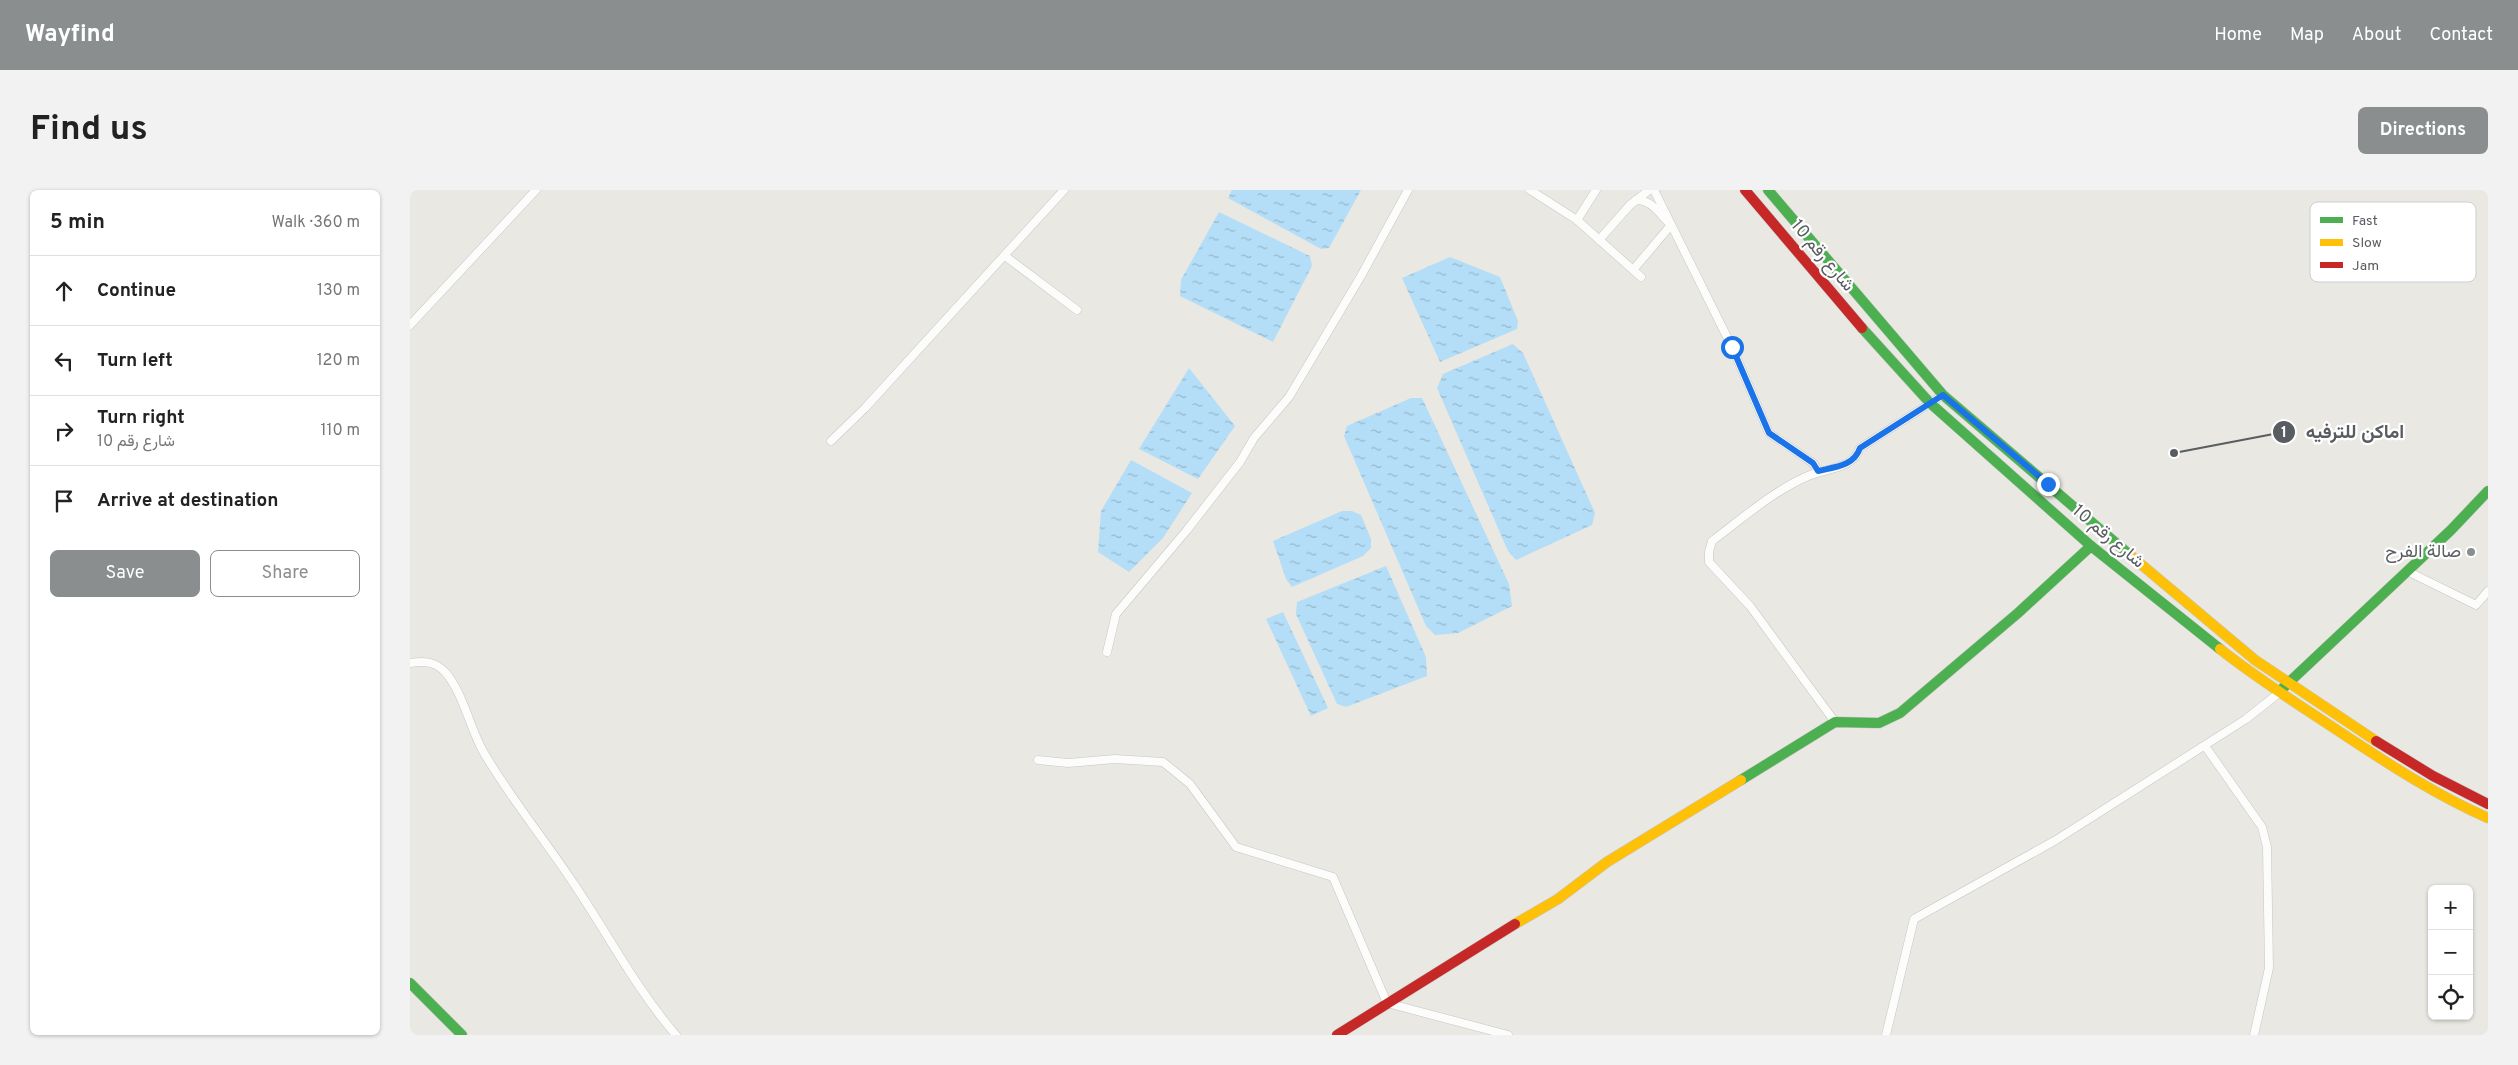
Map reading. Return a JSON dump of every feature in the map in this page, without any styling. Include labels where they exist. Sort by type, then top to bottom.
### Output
[{"type":"main road","name":"شارع رقم 10","points":[[1745,190],[1896,369],[1930,403],[2091,546],[2237,664],[2279,693],[2420,784],[2452,802],[2488,818]]},
{"type":"main road","name":"شارع رقم 10","points":[[1768,190],[1943,395],[2233,643],[2288,683],[2427,773],[2488,804]]},
{"type":"main road","points":[[2279,693],[2488,491]]},
{"type":"main road","points":[[1336,1035],[1558,898],[1607,862],[1835,722],[1879,723],[1900,713],[2018,613],[2091,546]]},
{"type":"main road","points":[[410,983],[462,1035]]},
{"type":"street","points":[[410,325],[536,190]]},
{"type":"street","points":[[831,441],[865,408],[1064,190]]},
{"type":"street","points":[[1107,652],[1116,614],[1187,530],[1240,462],[1254,438],[1289,397],[1361,276],[1408,190]]},
{"type":"street","points":[[1530,190],[1577,220],[1641,278]]},
{"type":"street","points":[[1577,220],[1596,190]]},
{"type":"street","points":[[1599,240],[1636,200],[1648,190]]},
{"type":"street","points":[[1654,190],[1732,347],[1769,433],[1813,463],[1818,471]]},
{"type":"street","points":[[1636,200],[1644,200],[1652,204],[1671,225]]},
{"type":"street","points":[[1633,270],[1671,225]]},
{"type":"street","points":[[1005,256],[1077,310]]},
{"type":"street","points":[[1835,722],[1750,606],[1709,562],[1712,541],[1790,483],[1818,471],[1846,465],[1857,457],[1860,448],[1943,395]]},
{"type":"street","points":[[2407,571],[2476,605],[2485,600],[2488,591]]},
{"type":"street","points":[[410,663],[432,663],[439,666],[452,680],[472,731],[511,797],[574,884],[642,989],[676,1035]]},
{"type":"street","points":[[1886,1035],[1914,919],[2056,840],[2246,719],[2279,693]]},
{"type":"street","points":[[2205,746],[2262,827],[2267,847],[2269,968],[2254,1035]]},
{"type":"street","points":[[1038,760],[1068,763],[1115,759],[1163,762],[1190,784],[1236,847],[1334,877],[1387,1004],[1508,1035]]},
{"type":"water","points":[[1232,190],[1361,190],[1329,248],[1321,249],[1228,198]]},
{"type":"water","points":[[1219,212],[1310,256],[1312,266],[1273,342],[1180,296],[1181,280]]},
{"type":"water","points":[[1450,257],[1500,277],[1518,321],[1517,329],[1440,362],[1402,278]]},
{"type":"water","points":[[1513,344],[1523,353],[1595,513],[1592,525],[1516,560],[1508,551],[1437,388],[1443,374]]},
{"type":"water","points":[[1189,368],[1235,426],[1198,479],[1139,449]]},
{"type":"water","points":[[1411,398],[1422,398],[1509,584],[1512,606],[1458,633],[1435,635],[1426,626],[1344,436],[1347,426]]},
{"type":"water","points":[[1131,460],[1192,493],[1163,538],[1129,572],[1098,552],[1101,511]]},
{"type":"water","points":[[1342,511],[1352,511],[1361,515],[1371,539],[1371,548],[1363,556],[1292,587],[1286,579],[1273,541]]},
{"type":"water","points":[[1386,566],[1426,657],[1427,676],[1346,707],[1337,704],[1296,614],[1297,602]]},
{"type":"water","points":[[1283,612],[1328,708],[1311,716],[1266,619]]},
{"type":"traffic: fast","points":[[1768,190],[1943,395],[2130,555]]},
{"type":"traffic: fast","points":[[1862,328],[1930,403],[2091,546],[2220,649]]},
{"type":"traffic: fast","points":[[2283,688],[2451,530],[2488,491]]},
{"type":"traffic: fast","points":[[1741,780],[1835,722],[1879,723],[1900,713],[2018,613],[2091,546]]},
{"type":"traffic: fast","points":[[410,983],[462,1035]]},
{"type":"traffic: slow","points":[[2130,555],[2255,660],[2376,741]]},
{"type":"traffic: slow","points":[[2220,649],[2280,693],[2361,746],[2450,800],[2488,818]]},
{"type":"traffic: slow","points":[[1515,924],[1558,899],[1607,862],[1741,780]]},
{"type":"traffic: jam","points":[[1745,190],[1862,328]]},
{"type":"traffic: jam","points":[[2376,741],[2433,776],[2488,804]]},
{"type":"traffic: jam","points":[[1337,1035],[1515,924]]},
{"type":"place","name":"اماكن للترفيه","points":[[2174,453]]},
{"type":"place","name":"صالة الفرح","points":[[2471,552]]},
{"type":"route","points":[[1732,347],[1769,433],[1813,463],[1818,471],[1846,465],[1857,457],[1860,448],[1943,395],[2048,484]]}]
